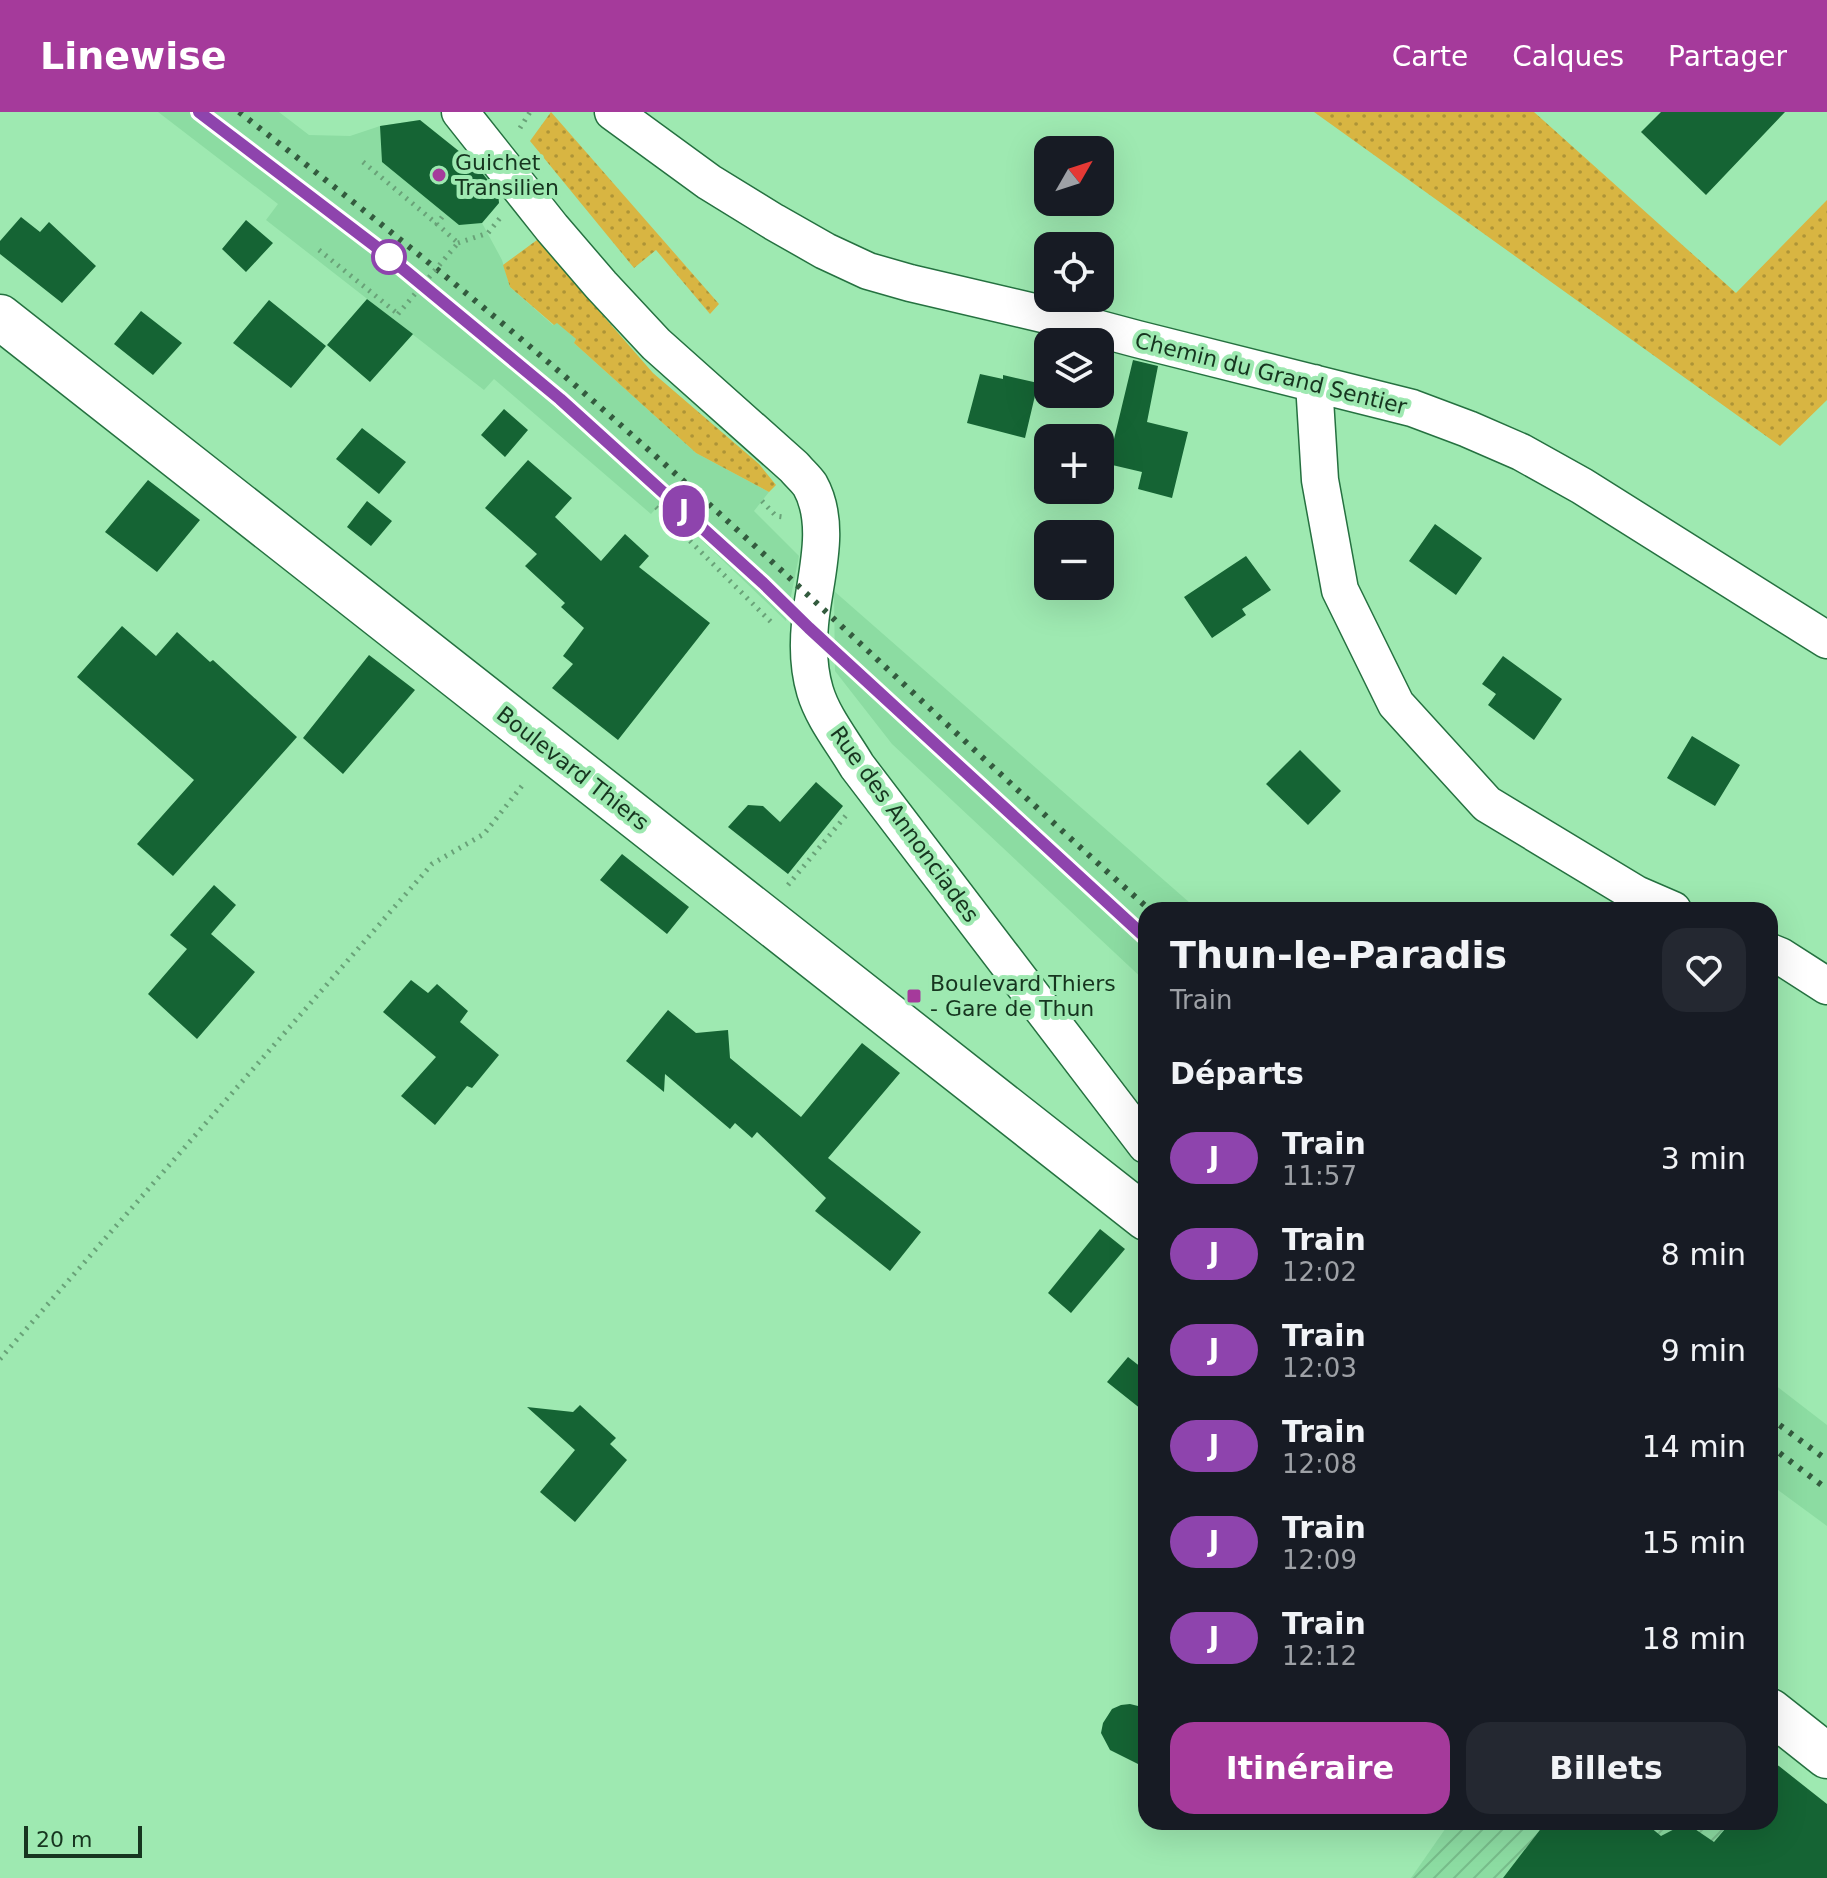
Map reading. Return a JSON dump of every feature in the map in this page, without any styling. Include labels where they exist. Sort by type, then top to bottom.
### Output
[{"type":"main road","name":"Boulevard Thiers","points":[[0,317],[1138,1212]]},
{"type":"main road","points":[[1778,1717],[1827,1756]]},
{"type":"street","name":"Rue des Annonciades","points":[[460,112],[552,228],[656,344],[794,467],[809,484],[820,519],[820,552],[809,628],[811,661],[815,690],[823,711],[871,785],[1138,1135]]},
{"type":"street","name":"Chemin du Grand Sentier","points":[[613,112],[709,182],[787,230],[868,271],[1412,408],[1521,452],[1582,486],[1827,640]]},
{"type":"street","points":[[1314,383],[1320,480],[1340,590],[1396,704],[1487,804],[1636,894],[1654,902]]},
{"type":"street","points":[[1778,957],[1827,986]]},
{"type":"path","points":[[520,128],[530,112]]},
{"type":"path","points":[[363,162],[458,243]]},
{"type":"path","points":[[319,250],[398,314],[458,243],[488,233],[507,210]]},
{"type":"path","points":[[437,224],[445,213]]},
{"type":"path","points":[[656,507],[780,632]]},
{"type":"path","points":[[0,1359],[432,864],[484,834],[551,751]]},
{"type":"path","points":[[761,917],[871,785]]},
{"type":"shaded area","points":[[158,112],[279,112],[309,135],[350,136],[380,126],[420,120],[496,182],[499,203],[482,223],[502,260],[510,287],[553,325],[557,322],[576,339],[574,343],[696,453],[769,492],[754,511],[799,556],[786,621],[662,502],[651,514],[494,379],[484,390],[266,220],[278,204]]},
{"type":"shaded area","points":[[551,112],[719,304],[710,314],[656,250],[634,268],[530,141]]},
{"type":"shaded area","points":[[1314,112],[1534,112],[1736,293],[1827,200],[1827,400],[1780,446]]},
{"type":"shaded area","points":[[537,240],[653,373],[759,464],[776,485],[769,492],[696,453],[574,343],[576,339],[557,323],[554,325],[510,287],[503,265]]},
{"type":"shaded area","points":[[834,591],[1189,902],[1138,902],[1138,975],[892,744],[835,671]]},
{"type":"shaded area","points":[[1778,1387],[1827,1425],[1827,1526],[1778,1490]]},
{"type":"shaded area","points":[[1444,1830],[1778,1830],[1827,1878],[1411,1878]]},
{"type":"building","points":[[1661,112],[1785,112],[1706,195],[1641,132]]},
{"type":"building","points":[[420,120],[475,164],[498,193],[499,203],[482,223],[459,225],[382,162],[380,126]]},
{"type":"building","points":[[21,217],[40,232],[49,222],[96,266],[62,303],[0,254],[0,241]]},
{"type":"building","points":[[246,220],[273,243],[246,272],[222,249]]},
{"type":"building","points":[[367,299],[413,334],[370,382],[327,345]]},
{"type":"building","points":[[269,300],[326,346],[291,388],[233,343]]},
{"type":"building","points":[[141,311],[182,343],[153,375],[114,344]]},
{"type":"building","points":[[1133,360],[1158,366],[1147,422],[1188,432],[1172,498],[1138,489],[1142,472],[1114,465],[1114,439]]},
{"type":"building","points":[[980,374],[1003,379],[1003,375],[1034,382],[1034,400],[1025,438],[967,423]]},
{"type":"building","points":[[504,409],[528,430],[505,457],[481,435]]},
{"type":"building","points":[[362,428],[406,462],[379,494],[336,459]]},
{"type":"building","points":[[528,460],[572,498],[555,517],[601,561],[625,534],[649,556],[639,567],[710,623],[618,740],[552,688],[573,664],[563,656],[584,628],[561,607],[565,603],[525,566],[537,554],[485,508]]},
{"type":"building","points":[[148,480],[200,520],[157,572],[105,532]]},
{"type":"building","points":[[367,501],[392,521],[371,546],[347,527]]},
{"type":"building","points":[[1435,524],[1482,558],[1456,595],[1409,561]]},
{"type":"building","points":[[1246,556],[1271,590],[1242,609],[1246,615],[1212,638],[1184,597]]},
{"type":"building","points":[[122,626],[156,656],[177,632],[210,662],[213,660],[297,737],[173,876],[137,844],[194,780],[77,677]]},
{"type":"building","points":[[369,655],[415,690],[343,774],[303,738]]},
{"type":"building","points":[[1503,656],[1562,699],[1534,740],[1488,705],[1496,694],[1482,684]]},
{"type":"building","points":[[1692,736],[1740,765],[1715,806],[1667,778]]},
{"type":"building","points":[[1300,750],[1341,791],[1308,825],[1266,784]]},
{"type":"building","points":[[816,782],[843,806],[788,874],[728,827],[748,805],[763,806],[780,822]]},
{"type":"building","points":[[622,854],[689,907],[667,934],[600,880]]},
{"type":"building","points":[[214,885],[236,905],[211,934],[255,972],[197,1039],[148,994],[187,949],[170,935]]},
{"type":"building","points":[[411,980],[428,993],[437,984],[468,1011],[460,1022],[499,1055],[472,1088],[467,1086],[435,1125],[401,1096],[436,1057],[383,1012]]},
{"type":"building","points":[[668,1010],[696,1033],[728,1030],[730,1058],[801,1117],[862,1043],[900,1073],[828,1158],[921,1232],[890,1271],[815,1211],[826,1198],[757,1132],[752,1138],[735,1123],[730,1129],[665,1074],[664,1092],[626,1061]]},
{"type":"building","points":[[1100,1229],[1125,1249],[1071,1313],[1048,1293]]},
{"type":"building","points":[[1128,1357],[1138,1365],[1138,1407],[1107,1382]]},
{"type":"building","points":[[580,1405],[616,1438],[610,1444],[627,1460],[575,1522],[540,1492],[575,1450],[527,1407],[573,1412]]},
{"type":"building","points":[[1121,1705],[1138,1706],[1138,1764],[1110,1750],[1101,1733],[1112,1709]]},
{"type":"building","points":[[1778,1765],[1827,1804],[1827,1878],[1503,1878],[1540,1830],[1654,1830],[1661,1836],[1673,1830],[1696,1830],[1714,1842],[1724,1830],[1778,1830]]},
{"type":"railway","points":[[199,112],[379,249],[560,399],[1138,931]]},
{"type":"railway","points":[[239,112],[524,341],[616,421],[1141,902]]},
{"type":"railway","points":[[1778,1424],[1827,1460]]},
{"type":"railway","points":[[1778,1452],[1827,1489]]},
{"type":"train","name":"J","points":[[199,112],[379,249],[560,399],[1138,931]]},
{"type":"place","name":"Guichet Transilien","points":[[439,175]]},
{"type":"place","name":"Boulevard Thiers - Gare de Thun","points":[[914,996]]}]
